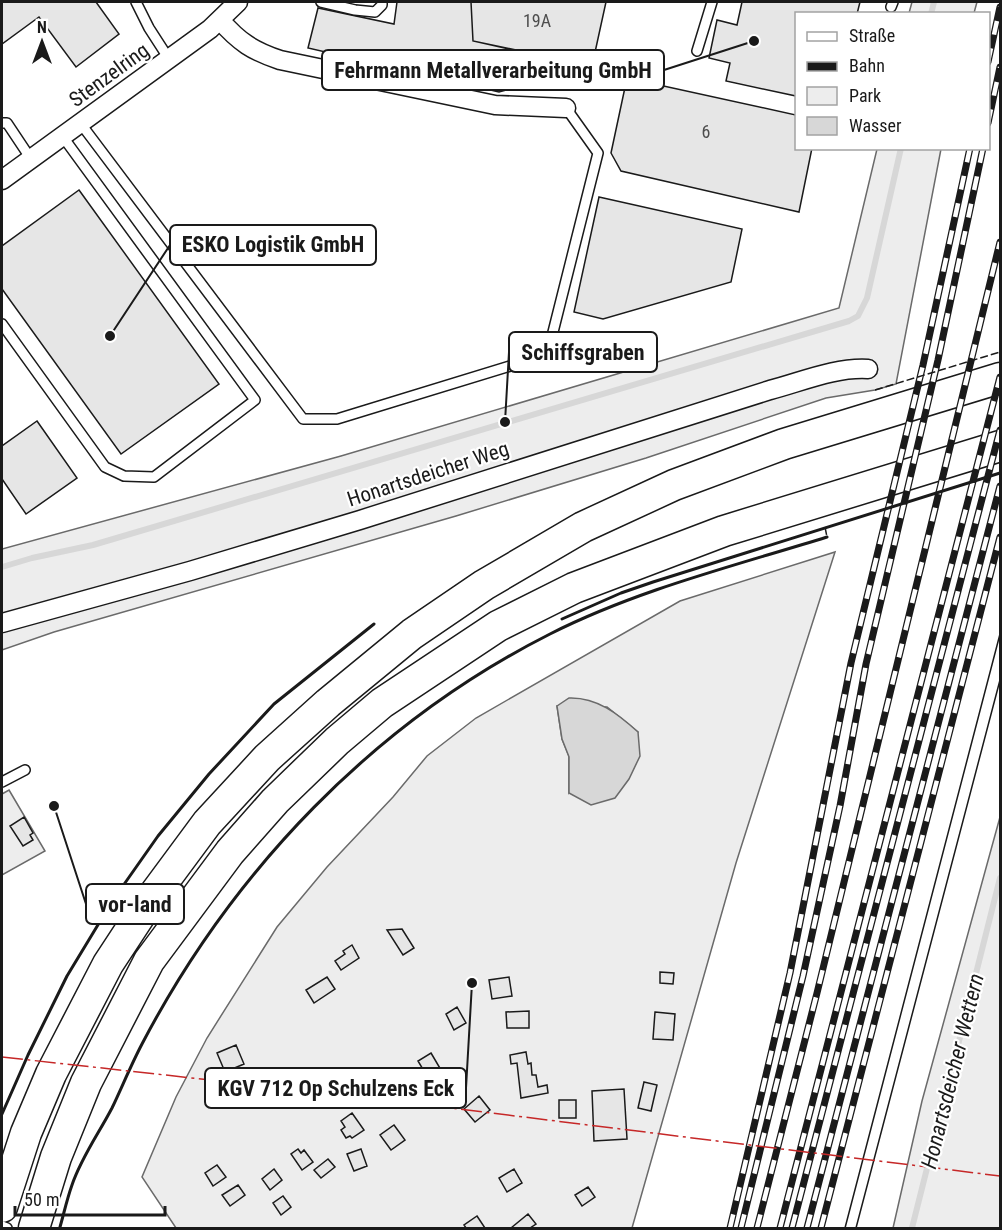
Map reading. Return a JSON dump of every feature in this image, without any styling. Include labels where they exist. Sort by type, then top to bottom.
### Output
[{"type":"highway","points":[[2,1206],[26,1133],[51,1074],[108,964],[150,900],[207,823],[267,758],[328,703],[430,622],[484,585],[583,527],[674,485],[783,444],[1000,378]]},
{"type":"highway","points":[[35,1225],[56,1157],[86,1083],[149,961],[230,852],[275,801],[337,741],[382,703],[498,626],[574,588],[724,531],[1000,446]]},
{"type":"street","name":"Stenzelring","points":[[2,180],[169,59],[220,20],[238,2]]},
{"type":"street","points":[[220,20],[245,45],[258,53],[280,60],[495,105],[566,108]]},
{"type":"street","name":"Honartsdeicher Weg","points":[[2,623],[190,571],[770,390],[852,369],[868,369]]},
{"type":"lane","points":[[136,2],[169,59]]},
{"type":"lane","points":[[321,2],[375,12],[382,2]]},
{"type":"lane","points":[[697,51],[712,2]]},
{"type":"lane","points":[[81,124],[303,419],[337,419],[534,359],[551,340],[598,153],[566,108]]},
{"type":"lane","points":[[2,123],[6,123],[32,159]]},
{"type":"lane","points":[[2,324],[105,467],[124,476],[154,477],[255,400],[63,137]]},
{"type":"lane","points":[[2,782],[25,770]]},
{"type":"lane","points":[[2,1226],[7,1228]]},
{"type":"green space","points":[[912,2],[977,2],[974,12],[909,12]]},
{"type":"green space","points":[[877,150],[941,150],[896,384],[826,398],[646,458],[456,516],[54,632],[2,650],[2,549],[341,456],[839,308]]},
{"type":"green space","points":[[835,552],[736,863],[632,1228],[176,1228],[142,1177],[176,1097],[207,1038],[277,927],[327,867],[393,797],[427,756],[476,718],[680,601]],"holes":[[[557,706],[607,707],[638,732],[569,793],[569,756],[562,739]]]},
{"type":"green space","points":[[9,790],[45,851],[2,875],[2,794]]},
{"type":"green space","points":[[1000,817],[1000,1228],[893,1228],[922,1101]]},
{"type":"water","points":[[569,698],[589,700],[598,704],[615,713],[638,732],[640,756],[629,779],[615,798],[591,805],[569,793],[569,757],[562,739],[557,706]]},
{"type":"building","points":[[2,2],[96,2],[119,34],[76,67],[39,17],[2,44]]},
{"type":"building","points":[[397,2],[471,2],[473,41],[540,56],[533,83],[499,92],[308,48],[318,8],[394,24]]},
{"type":"building","points":[[471,2],[606,2],[592,66],[473,41]]},
{"type":"building","points":[[742,2],[860,2],[858,12],[795,12],[795,96],[726,81],[730,63],[709,58],[717,20],[737,25]]},
{"type":"building","points":[[627,78],[795,115],[795,150],[812,150],[799,212],[621,171],[611,153]]},
{"type":"building","points":[[79,190],[219,384],[121,454],[2,289],[2,246]]},
{"type":"building","points":[[599,197],[742,229],[731,282],[603,319],[574,312]]},
{"type":"building","points":[[37,421],[77,478],[26,514],[2,479],[2,446]]},
{"type":"building","points":[[24,817],[33,833],[30,835],[33,840],[23,846],[10,826]]},
{"type":"building","points":[[402,929],[414,948],[403,955],[387,930]]},
{"type":"building","points":[[352,945],[359,958],[341,970],[335,961]]},
{"type":"building","points":[[660,972],[674,973],[673,984],[660,983]]},
{"type":"building","points":[[327,977],[335,989],[314,1003],[306,990]]},
{"type":"building","points":[[509,977],[512,996],[492,999],[489,980]]},
{"type":"building","points":[[457,1007],[466,1023],[454,1030],[446,1014]]},
{"type":"building","points":[[529,1011],[529,1028],[507,1028],[506,1012]]},
{"type":"building","points":[[655,1012],[675,1014],[673,1040],[653,1039]]},
{"type":"building","points":[[236,1045],[244,1064],[225,1072],[217,1053]]},
{"type":"building","points":[[526,1052],[528,1064],[531,1063],[532,1075],[536,1075],[538,1087],[547,1085],[548,1093],[521,1098],[517,1063],[511,1064],[510,1055]]},
{"type":"building","points":[[431,1053],[444,1075],[431,1083],[418,1061]]},
{"type":"building","points":[[644,1082],[657,1085],[651,1111],[638,1108]]},
{"type":"building","points":[[624,1089],[627,1139],[594,1141],[592,1091]]},
{"type":"building","points":[[479,1096],[490,1110],[475,1122],[464,1109]]},
{"type":"building","points":[[559,1100],[576,1100],[576,1118],[559,1118]]},
{"type":"building","points":[[352,1113],[364,1130],[352,1138],[350,1136],[346,1138],[341,1130],[345,1127],[341,1121]]},
{"type":"building","points":[[394,1125],[405,1140],[391,1150],[380,1135]]},
{"type":"building","points":[[298,1149],[301,1153],[304,1150],[313,1162],[302,1170],[291,1154]]},
{"type":"building","points":[[361,1149],[367,1166],[354,1171],[347,1154]]},
{"type":"building","points":[[328,1159],[335,1167],[321,1178],[314,1170]]},
{"type":"building","points":[[217,1165],[226,1177],[213,1186],[205,1173]]},
{"type":"building","points":[[274,1169],[282,1180],[270,1190],[262,1179]]},
{"type":"building","points":[[514,1169],[522,1183],[507,1192],[499,1178]]},
{"type":"building","points":[[238,1185],[245,1195],[230,1206],[222,1195]]},
{"type":"building","points":[[588,1187],[595,1197],[582,1206],[575,1195]]},
{"type":"building","points":[[283,1196],[291,1207],[281,1215],[273,1203]]},
{"type":"building","points":[[528,1214],[536,1224],[530,1228],[511,1228]]},
{"type":"building","points":[[477,1216],[485,1228],[466,1228],[464,1225]]},
{"type":"waterway","points":[[932,12],[934,2]]},
{"type":"waterway","points":[[2,567],[93,545],[849,321],[858,316],[867,298],[901,150]]},
{"type":"waterway","name":"Honartsdeicher Wettern","points":[[912,1228],[1000,878]]},
{"type":"tram line","points":[[845,1228],[1000,634]]},
{"type":"tram line","points":[[856,1228],[1000,680]]},
{"type":"railway","points":[[990,53],[1000,7]]},
{"type":"railway","points":[[990,114],[1000,67]]},
{"type":"railway","points":[[730,1228],[790,973],[851,663],[923,365],[970,150]]},
{"type":"railway","points":[[741,1228],[803,976],[840,806],[866,664],[938,360],[983,150]]},
{"type":"railway","points":[[757,1228],[817,993],[1000,242]]},
{"type":"railway","points":[[780,1228],[1000,377]]},
{"type":"railway","points":[[792,1228],[1000,430]]},
{"type":"railway","points":[[807,1228],[1000,486]]},
{"type":"railway","points":[[821,1228],[1000,537]]},
{"type":"fence","points":[[875,390],[1000,352]]},
{"type":"fence","points":[[825,527],[827,537]]},
{"type":"wall","points":[[562,619],[621,593],[653,582],[1000,473]]},
{"type":"wall","points":[[60,1227],[70,1190],[80,1165],[112,1108],[142,1044],[178,980],[219,919],[265,861],[314,807],[368,757],[425,711],[486,670],[583,618],[651,592],[827,537]]},
{"type":"wall","points":[[2,1114],[67,976],[113,900],[158,836],[209,774],[274,704],[374,624]]},
{"type":"power","points":[[2,1057],[346,1095],[1000,1176]]},
{"type":"place","name":"Fehrmann Metallverarbeitung GmbH","points":[[754,41]]},
{"type":"place","name":"ESKO Logistik GmbH","points":[[110,336]]},
{"type":"place","name":"Schiffsgraben","points":[[505,422]]},
{"type":"place","name":"vor-land","points":[[54,806]]},
{"type":"place","name":"KGV 712 Op Schulzens Eck","points":[[472,983]]}]
